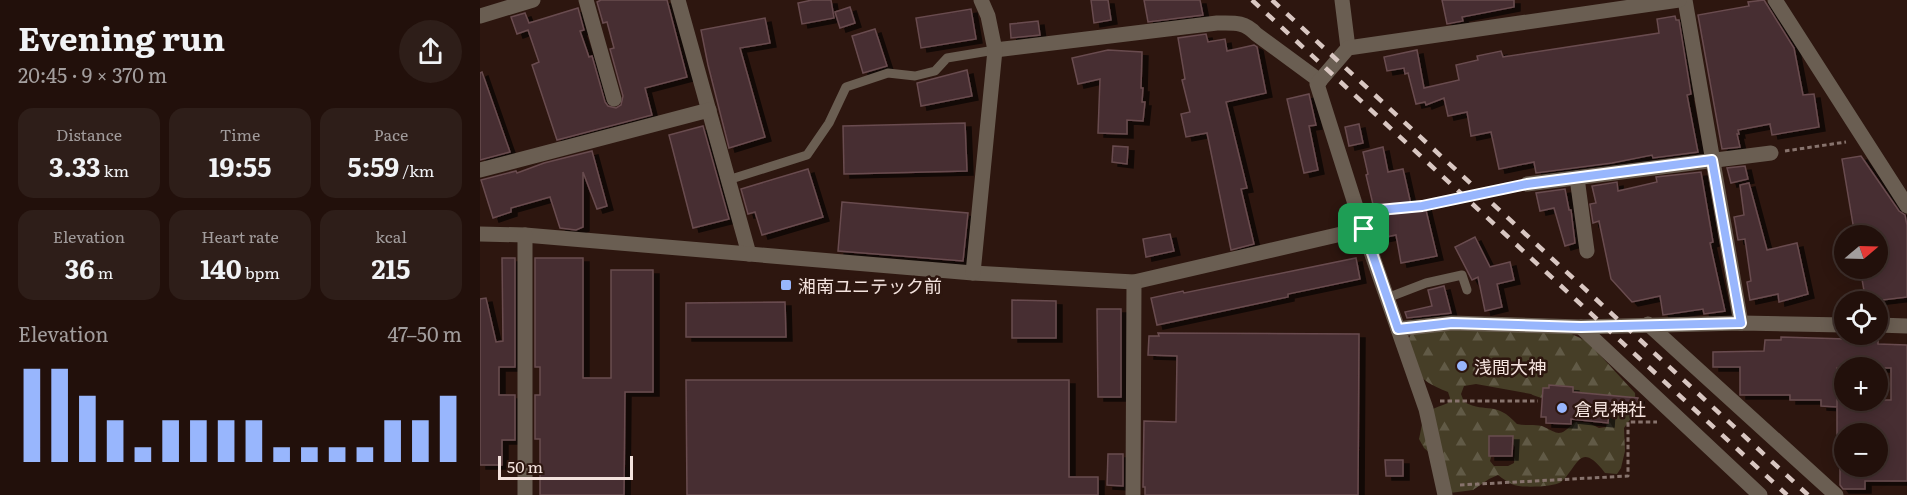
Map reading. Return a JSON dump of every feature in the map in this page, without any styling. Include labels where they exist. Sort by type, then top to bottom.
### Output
[{"type":"street","points":[[480,16],[503,5],[533,0]]},
{"type":"street","points":[[586,0],[614,99]]},
{"type":"street","points":[[678,0],[749,254]]},
{"type":"street","points":[[973,273],[995,50],[988,16],[981,0]]},
{"type":"street","points":[[1342,0],[1348,48]]},
{"type":"street","points":[[1444,490],[1422,400],[1317,84],[1348,48],[1679,0]]},
{"type":"street","points":[[1685,0],[1741,323]]},
{"type":"street","points":[[1775,0],[1907,206]]},
{"type":"street","points":[[995,50],[1217,23],[1233,23],[1248,26],[1320,81]]},
{"type":"street","points":[[480,170],[709,110]]},
{"type":"street","points":[[1527,184],[1771,153]]},
{"type":"street","points":[[1577,178],[1587,251]]},
{"type":"street","points":[[480,234],[525,235],[973,273],[1134,282],[1364,229]]},
{"type":"street","points":[[525,235],[525,495]]},
{"type":"street","points":[[1133,495],[1134,282]]},
{"type":"street","points":[[1398,329],[1452,323],[1581,327],[1741,323],[1834,325]]},
{"type":"street","points":[[1648,324],[1836,495]]},
{"type":"street","points":[[1888,326],[1907,326]]},
{"type":"street","points":[[1581,327],[1760,495]]},
{"type":"lane","points":[[728,180],[807,154],[829,123],[846,87],[888,73],[915,76],[935,71],[947,58],[995,50]]},
{"type":"lane","points":[[1387,298],[1426,283],[1462,275],[1467,290]]},
{"type":"path","points":[[1771,153],[1865,140]]},
{"type":"path","points":[[1358,212],[1422,206],[1527,184]]},
{"type":"path","points":[[1422,400],[1538,401]]},
{"type":"path","points":[[1444,490],[1628,476],[1628,422],[1683,422]]},
{"type":"green space","points":[[1434,325],[1567,332],[1587,341],[1635,393],[1636,411],[1624,428],[1625,451],[1621,468],[1617,474],[1605,473],[1590,458],[1584,457],[1558,484],[1518,486],[1498,475],[1473,490],[1450,493],[1431,454],[1419,439],[1425,414],[1448,403],[1450,398],[1448,392],[1422,378],[1418,372],[1409,338],[1413,330]],"holes":[[[1476,384],[1608,410],[1606,427],[1599,428],[1589,423],[1575,422],[1559,433],[1542,426],[1517,424],[1503,412],[1464,402],[1461,394],[1464,386]],[[1512,443],[1515,447],[1514,463],[1508,466],[1494,466],[1490,461],[1492,453]]]},
{"type":"building","points":[[601,0],[667,0],[687,77],[645,88],[652,115],[557,140],[532,65],[539,62],[528,30],[517,34],[511,17],[525,13],[529,23],[578,8],[584,30],[580,31],[589,57],[592,56],[605,102],[608,106],[616,108],[621,105],[623,96],[610,49],[614,48],[607,22],[603,23],[597,2]]},
{"type":"building","points":[[831,0],[834,18],[802,24],[798,3]]},
{"type":"building","points":[[1091,0],[1108,0],[1111,20],[1094,23]]},
{"type":"building","points":[[1144,0],[1200,0],[1203,15],[1148,22]]},
{"type":"building","points":[[1442,0],[1514,0],[1514,7],[1462,17],[1463,21],[1447,24]]},
{"type":"building","points":[[1764,0],[1794,48],[1803,95],[1814,94],[1819,127],[1772,135],[1770,124],[1738,130],[1740,147],[1722,149],[1698,15],[1749,6],[1748,2]]},
{"type":"building","points":[[850,7],[855,23],[840,28],[835,12]]},
{"type":"building","points":[[971,9],[976,39],[921,48],[916,18]]},
{"type":"building","points":[[1675,16],[1676,20],[1679,20],[1691,94],[1687,95],[1698,152],[1653,158],[1652,155],[1536,173],[1534,162],[1499,169],[1491,132],[1471,136],[1467,112],[1448,116],[1444,98],[1426,105],[1425,102],[1416,104],[1408,73],[1405,74],[1404,68],[1387,71],[1384,57],[1417,50],[1424,88],[1459,80],[1456,65],[1478,60],[1477,56],[1501,51],[1503,57],[1659,33],[1657,19]]},
{"type":"building","points":[[765,18],[770,43],[740,48],[765,137],[729,148],[701,30]]},
{"type":"building","points":[[1038,21],[1040,35],[1011,38],[1010,24]]},
{"type":"building","points":[[875,29],[887,66],[863,73],[852,36]]},
{"type":"building","points":[[1206,34],[1208,42],[1225,39],[1227,51],[1254,45],[1257,47],[1266,93],[1226,102],[1247,188],[1241,189],[1254,244],[1231,250],[1207,133],[1186,137],[1181,114],[1190,112],[1182,80],[1185,79],[1178,38]]},
{"type":"building","points":[[1108,50],[1142,52],[1141,88],[1143,88],[1142,102],[1145,102],[1143,121],[1127,120],[1127,134],[1098,133],[1100,79],[1078,84],[1072,58]]},
{"type":"building","points":[[967,70],[972,96],[921,106],[917,83]]},
{"type":"building","points":[[482,72],[510,152],[480,160],[480,73]]},
{"type":"building","points":[[1309,94],[1316,125],[1309,126],[1318,170],[1304,173],[1287,99]]},
{"type":"building","points":[[965,123],[967,171],[844,174],[843,126]]},
{"type":"building","points":[[1359,124],[1363,143],[1349,146],[1345,127]]},
{"type":"building","points":[[703,126],[729,219],[693,228],[669,135]]},
{"type":"building","points":[[1113,146],[1128,147],[1127,164],[1112,162]]},
{"type":"building","points":[[1383,147],[1388,172],[1403,169],[1412,209],[1425,206],[1437,256],[1401,263],[1396,235],[1381,238],[1363,152]]},
{"type":"building","points":[[592,151],[607,206],[597,209],[583,172],[583,227],[576,230],[560,228],[550,197],[511,208],[511,212],[493,218],[481,180],[516,171],[517,173],[544,163]]},
{"type":"building","points":[[1861,156],[1899,211],[1905,215],[1907,297],[1888,299],[1888,291],[1864,291],[1862,279],[1888,279],[1888,225],[1853,225],[1842,159]]},
{"type":"building","points":[[1745,166],[1748,179],[1731,183],[1727,168]]},
{"type":"building","points":[[808,169],[823,217],[762,235],[755,212],[748,214],[741,189]]},
{"type":"building","points":[[1701,172],[1713,242],[1710,243],[1725,311],[1704,314],[1703,309],[1663,315],[1660,296],[1632,302],[1611,279],[1599,221],[1593,223],[1590,204],[1596,203],[1592,186],[1617,182],[1618,191],[1657,182],[1656,177]]},
{"type":"building","points":[[1749,183],[1767,250],[1797,243],[1808,294],[1779,302],[1778,294],[1750,300],[1747,282],[1751,281],[1745,239],[1738,240],[1734,217],[1744,215],[1740,185]]},
{"type":"building","points":[[1565,189],[1569,210],[1571,210],[1575,243],[1565,246],[1554,208],[1540,211],[1536,193]]},
{"type":"building","points":[[842,202],[968,213],[963,261],[838,251]]},
{"type":"building","points":[[1170,234],[1174,251],[1146,257],[1143,239]]},
{"type":"building","points":[[1475,237],[1490,267],[1510,262],[1514,280],[1497,284],[1502,307],[1485,311],[1478,277],[1472,280],[1455,247]]},
{"type":"building","points":[[502,258],[515,258],[515,367],[499,367],[499,395],[515,395],[515,440],[502,440],[502,465],[480,465],[480,299],[486,298],[496,342],[503,341]]},
{"type":"building","points":[[535,258],[583,258],[583,378],[611,378],[611,270],[653,270],[653,392],[625,392],[624,495],[540,495],[540,439],[535,439],[535,395],[540,395],[540,367],[535,367]]},
{"type":"building","points":[[1356,258],[1360,279],[1157,325],[1151,298]]},
{"type":"building","points":[[1444,286],[1451,313],[1407,318],[1405,312],[1432,306],[1428,290]]},
{"type":"building","points":[[1012,300],[1056,301],[1056,338],[1012,338]]},
{"type":"building","points":[[785,302],[786,337],[686,337],[686,303]]},
{"type":"building","points":[[1097,309],[1121,309],[1121,397],[1098,397]]},
{"type":"building","points":[[1158,333],[1359,334],[1358,495],[1145,495],[1145,487],[1143,487],[1144,421],[1176,422],[1177,356],[1148,355],[1149,336],[1159,336]]},
{"type":"building","points":[[1781,337],[1834,339],[1834,345],[1907,345],[1907,481],[1865,481],[1865,489],[1843,489],[1840,485],[1840,477],[1888,477],[1888,423],[1837,423],[1837,411],[1888,411],[1888,400],[1891,400],[1891,368],[1888,368],[1888,357],[1834,357],[1834,407],[1821,406],[1821,400],[1790,400],[1790,395],[1740,395],[1740,367],[1713,367],[1713,352],[1764,351],[1765,340],[1781,340]]},
{"type":"building","points":[[686,380],[1069,380],[1069,477],[1098,477],[1098,495],[687,495]]},
{"type":"building","points":[[1549,385],[1573,387],[1573,392],[1638,398],[1637,410],[1609,409],[1608,423],[1571,419],[1571,424],[1546,423],[1546,417],[1541,417],[1543,388],[1549,388]]},
{"type":"building","points":[[1489,436],[1513,436],[1512,456],[1489,456]]},
{"type":"building","points":[[1108,454],[1123,454],[1123,486],[1107,485]]},
{"type":"building","points":[[1385,460],[1403,460],[1403,476],[1386,476]]},
{"type":"railway","points":[[1252,0],[1787,495]]},
{"type":"railway","points":[[1272,0],[1808,495]]},
{"type":"place","name":"湘南ユニテック前","points":[[786,285]]},
{"type":"place","name":"浅間大神","points":[[1462,366]]},
{"type":"place","name":"倉見神社","points":[[1562,408]]},
{"type":"route","points":[[1712,160],[1741,323],[1581,327],[1452,323],[1398,329],[1364,229],[1358,212],[1422,206],[1527,184],[1712,160]]}]
